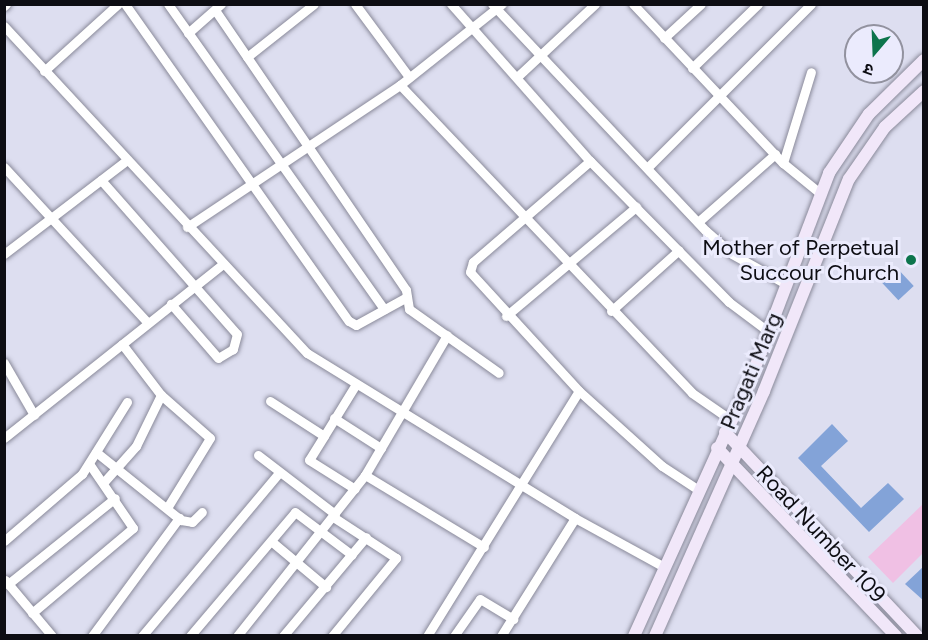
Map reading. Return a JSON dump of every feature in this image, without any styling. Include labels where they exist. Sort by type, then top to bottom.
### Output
[{"type":"main road","name":"Pragati Marg","points":[[634,636],[697,489],[769,332],[829,173],[869,114],[924,60]]},
{"type":"main road","name":"Pragati Marg","points":[[655,636],[738,446],[849,179],[885,128],[924,91]]},
{"type":"main road","name":"Road Number 109","points":[[725,432],[917,636]]},
{"type":"main road","name":"Road Number 109","points":[[717,448],[896,636]]},
{"type":"street","points":[[44,71],[118,4]]},
{"type":"street","points":[[125,4],[349,321],[356,325],[407,297]]},
{"type":"street","points":[[168,4],[384,309]]},
{"type":"street","points":[[247,57],[314,4]]},
{"type":"street","points":[[355,4],[409,77]]},
{"type":"street","points":[[451,4],[471,29],[518,77],[590,162],[729,302],[769,332]]},
{"type":"street","points":[[518,77],[595,4]]},
{"type":"street","points":[[664,38],[701,4]]},
{"type":"street","points":[[692,68],[758,4]]},
{"type":"street","points":[[647,168],[812,4]]},
{"type":"street","points":[[187,227],[251,185],[308,143],[400,85],[497,6],[539,56],[698,222],[732,254],[786,284]]},
{"type":"street","points":[[638,6],[664,38],[783,163],[821,194]]},
{"type":"street","points":[[189,33],[218,7],[247,57],[308,143],[407,297],[409,309],[499,373]]},
{"type":"street","points":[[4,26],[291,339],[356,384],[522,483],[574,518],[664,567]]},
{"type":"street","points":[[783,163],[811,72]]},
{"type":"street","points":[[400,85],[522,219],[611,311],[692,393],[730,420]]},
{"type":"street","points":[[698,222],[775,154]]},
{"type":"street","points":[[4,254],[127,160]]},
{"type":"street","points":[[590,162],[470,266],[506,316],[579,391],[662,466],[697,489]]},
{"type":"street","points":[[4,167],[148,323]]},
{"type":"street","points":[[101,180],[237,334],[236,344],[228,353],[218,358],[171,304]]},
{"type":"street","points":[[506,316],[636,207]]},
{"type":"street","points":[[611,311],[679,250]]},
{"type":"street","points":[[4,438],[223,264]]},
{"type":"street","points":[[237,636],[298,564],[365,475],[405,412],[447,335]]},
{"type":"street","points":[[122,344],[161,395],[210,438],[167,508]]},
{"type":"street","points":[[4,363],[33,415]]},
{"type":"street","points":[[355,489],[309,460],[356,384]]},
{"type":"street","points":[[427,636],[484,548],[579,391]]},
{"type":"street","points":[[103,483],[119,469],[136,446],[161,395]]},
{"type":"street","points":[[270,400],[324,436]]},
{"type":"street","points":[[4,541],[90,465],[127,402]]},
{"type":"street","points":[[334,418],[381,448]]},
{"type":"street","points":[[96,452],[179,518],[192,522],[202,512]]},
{"type":"street","points":[[258,455],[334,516],[396,558],[332,636]]},
{"type":"street","points":[[32,613],[130,533],[133,521],[90,465]]},
{"type":"street","points":[[142,636],[279,473]]},
{"type":"street","points":[[365,475],[484,548]]},
{"type":"street","points":[[52,636],[6,582],[115,498]]},
{"type":"street","points":[[190,636],[295,512],[352,555]]},
{"type":"street","points":[[92,636],[179,518]]},
{"type":"street","points":[[501,636],[574,518]]},
{"type":"street","points":[[283,636],[366,537]]},
{"type":"street","points":[[271,541],[326,587]]},
{"type":"street","points":[[454,636],[480,599],[513,619]]},
{"type":"shaded area","points":[[923,504],[923,553],[893,583],[868,557]]},
{"type":"building","points":[[896,267],[914,286],[898,300],[881,281]]},
{"type":"building","points":[[832,424],[848,441],[821,466],[861,508],[888,483],[904,499],[869,532],[798,458]]},
{"type":"building","points":[[924,566],[924,601],[905,584]]},
{"type":"place","name":"Mother of Perpetual Succour Church","points":[[911,260]]}]
